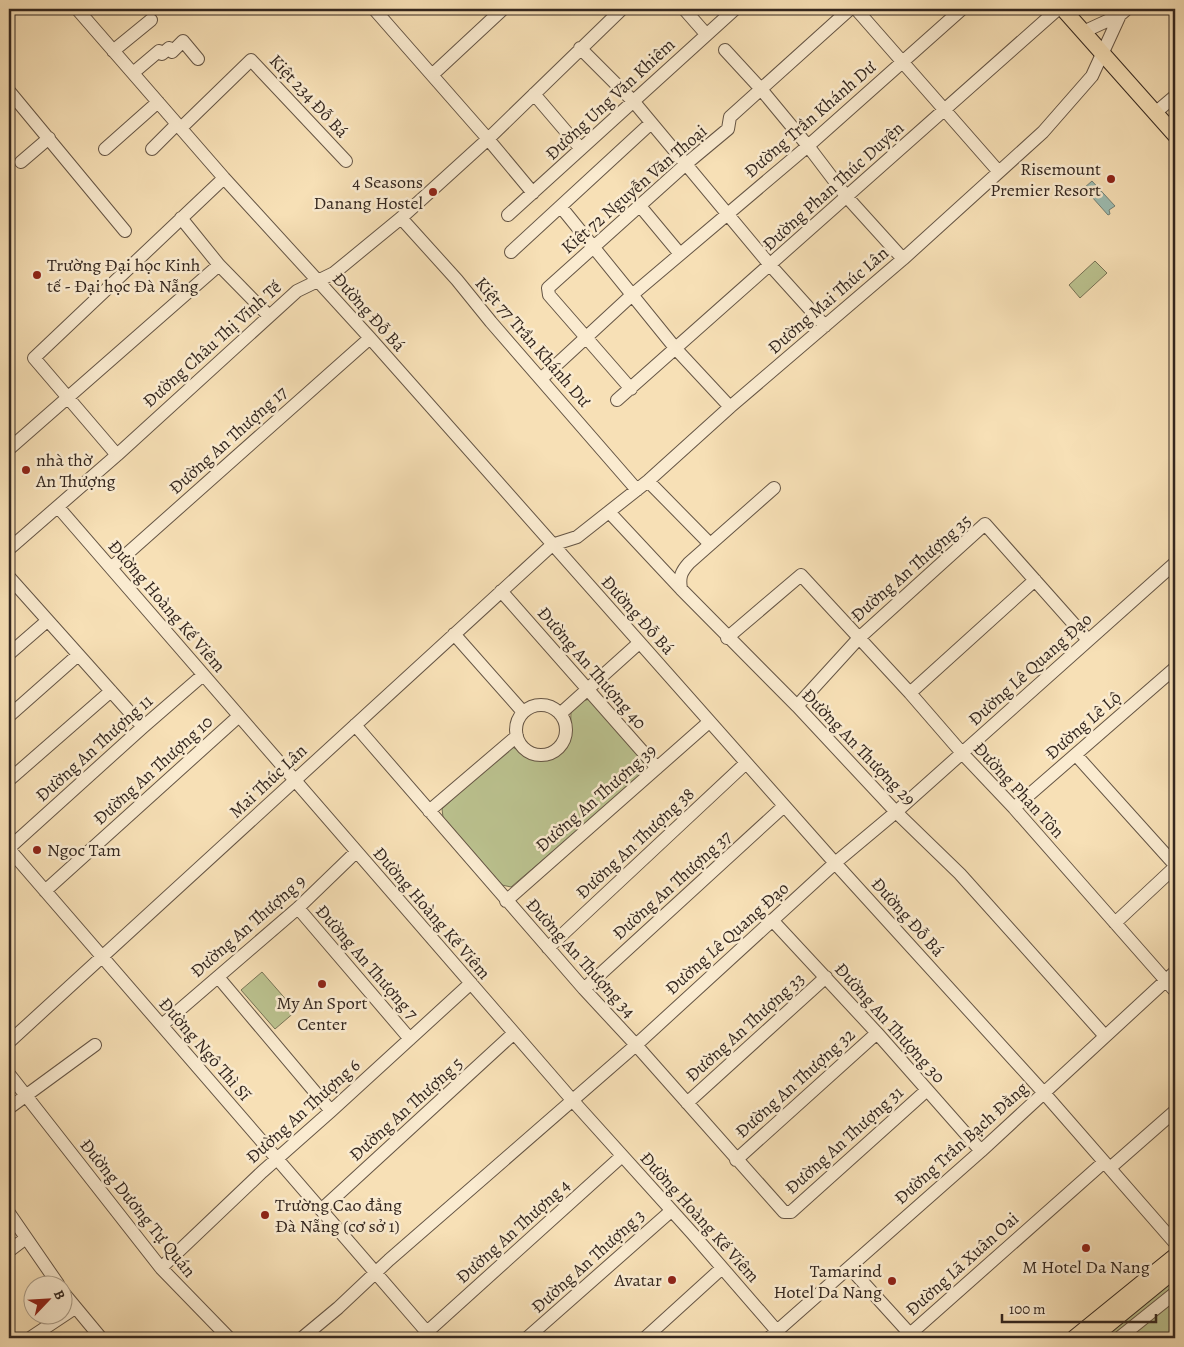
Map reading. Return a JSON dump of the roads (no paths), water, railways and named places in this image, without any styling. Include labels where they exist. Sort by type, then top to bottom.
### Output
[{"type":"main road","points":[[1063,9],[1175,135]]},
{"type":"main road","points":[[1074,1338],[1175,1256]]},
{"type":"main road","points":[[1092,1338],[1175,1270]]},
{"type":"street","name":"Đường Đỗ Bá","points":[[77,9],[224,178],[370,338],[709,722],[1044,1093],[1175,1243]]},
{"type":"street","points":[[432,75],[504,9]]},
{"type":"street","name":"Đường Châu Thị Vĩnh Tế","points":[[9,549],[116,456],[296,291],[334,273],[400,218],[488,139],[622,9]]},
{"type":"street","points":[[684,9],[706,34]]},
{"type":"street","name":"Đường Ung Văn Khiêm","points":[[508,214],[735,9]]},
{"type":"street","name":"Kiệt 72 Nguyễn Văn Thoại","points":[[586,337],[547,292],[548,288],[686,164],[728,129],[730,117],[850,9]]},
{"type":"street","points":[[856,9],[999,172]]},
{"type":"street","name":"Đường Trần Khánh Dư","points":[[541,379],[632,295],[808,146],[962,9]]},
{"type":"street","name":"Đường Phan Thúc Duyện","points":[[617,400],[1058,9]]},
{"type":"street","points":[[382,11],[432,75],[533,193]]},
{"type":"street","points":[[1083,32],[1123,12]]},
{"type":"street","name":"Đường Mai Thúc Lân","points":[[552,545],[577,537],[648,481],[730,407],[903,259],[1043,132],[1092,76],[1123,12]]},
{"type":"street","points":[[113,51],[151,20]]},
{"type":"street","points":[[133,73],[159,51],[162,54],[168,48],[172,52],[183,42],[198,59]]},
{"type":"street","points":[[580,48],[634,102],[728,212],[770,265],[826,326]]},
{"type":"street","points":[[725,50],[760,88],[846,196],[903,259]]},
{"type":"street","name":"Kiệt 234 Đỗ Bá","points":[[179,126],[251,60],[346,161]]},
{"type":"street","points":[[9,93],[49,138],[125,231]]},
{"type":"street","points":[[534,94],[581,149]]},
{"type":"street","points":[[1155,113],[1175,96]]},
{"type":"street","points":[[105,149],[158,102]]},
{"type":"street","points":[[511,252],[651,123]]},
{"type":"street","points":[[152,149],[179,126]]},
{"type":"street","points":[[20,162],[49,138]]},
{"type":"street","points":[[116,456],[34,358],[224,178]]},
{"type":"street","points":[[640,206],[680,254]]},
{"type":"street","points":[[561,207],[676,349],[730,407]]},
{"type":"street","points":[[181,218],[219,265],[269,316]]},
{"type":"street","name":"Kiệt 77 Trần Khánh Dư","points":[[400,218],[457,280],[637,490]]},
{"type":"street","points":[[9,449],[219,265]]},
{"type":"street","points":[[586,337],[631,389]]},
{"type":"street","name":"Đường An Thượng 17","points":[[111,568],[370,338]]},
{"type":"street","points":[[648,481],[710,544]]},
{"type":"street","points":[[681,589],[681,572],[689,563],[774,488]]},
{"type":"street","name":"Đường Hoàng Kế Viêm","points":[[58,507],[514,1034],[722,1268],[776,1336]]},
{"type":"street","name":"Đường An Thượng 29","points":[[609,512],[727,638],[797,706],[896,812],[960,874],[1105,1036]]},
{"type":"street","name":"Đường An Thượng 35","points":[[797,706],[858,638],[985,524],[1088,640]]},
{"type":"street","name":"Mai Thúc Lân","points":[[9,1042],[552,545]]},
{"type":"street","name":"Đường Lê Quang Đạo","points":[[302,1338],[636,1045],[835,863],[896,812],[1175,562]]},
{"type":"street","name":"Đường Phan Tôn","points":[[727,638],[801,575],[1014,808],[1115,923],[1171,976],[1175,991]]},
{"type":"street","points":[[9,577],[143,727]]},
{"type":"street","points":[[910,693],[1035,580]]},
{"type":"street","name":"Đường An Thượng 40","points":[[501,591],[657,768]]},
{"type":"street","points":[[9,654],[47,621]]},
{"type":"street","points":[[454,634],[523,712]]},
{"type":"street","points":[[560,714],[639,642]]},
{"type":"street","points":[[9,716],[78,655]]},
{"type":"street","name":"Đường Lê Lộ","points":[[1014,808],[1175,668]]},
{"type":"street","name":"Đường An Thượng 11","points":[[9,848],[203,675]]},
{"type":"street","points":[[9,780],[111,692]]},
{"type":"street","points":[[546,705],[554,708],[560,714],[566,729],[562,744],[556,750],[549,754],[533,753],[526,750],[520,744],[517,736],[517,723],[523,712],[530,707],[546,705]]},
{"type":"street","name":"Đường An Thượng 10","points":[[45,890],[239,716]]},
{"type":"street","name":"Đường An Thượng 39","points":[[506,901],[709,722]]},
{"type":"street","name":"Đường An Thượng 34","points":[[355,725],[506,901],[784,1212]]},
{"type":"street","points":[[429,811],[517,736]]},
{"type":"street","points":[[1076,755],[1175,866],[1115,923]]},
{"type":"street","name":"Đường An Thượng 38","points":[[548,948],[746,763]]},
{"type":"street","name":"Đường An Thượng 37","points":[[584,989],[784,806]]},
{"type":"street","name":"Đường Ngô Thì Sĩ","points":[[9,848],[430,1335]]},
{"type":"street","name":"Đường An Thượng 9","points":[[162,1025],[298,908],[356,852]]},
{"type":"street","name":"Đường An Thượng 7","points":[[298,908],[410,1039]]},
{"type":"street","name":"Đường An Thượng 30","points":[[772,920],[877,1033],[981,1151]]},
{"type":"street","name":"Đường Trần Bạch Đằng","points":[[776,1336],[1171,976]]},
{"type":"street","points":[[218,977],[331,1111]]},
{"type":"street","name":"Đường An Thượng 33","points":[[687,1103],[826,977]]},
{"type":"street","name":"Đường An Thượng 6","points":[[161,1268],[277,1158],[471,983]]},
{"type":"street","name":"Đường An Thượng 32","points":[[736,1160],[877,1033]]},
{"type":"street","name":"Đường An Thượng 5","points":[[321,1210],[514,1034]]},
{"type":"street","points":[[9,1108],[95,1045]]},
{"type":"street","name":"Đường Dương Tự Quán","points":[[9,1074],[161,1268],[229,1338]]},
{"type":"street","name":"Đường An Thượng 31","points":[[784,1212],[791,1212],[926,1090]]},
{"type":"street","name":"Đường Lã Xuân Oai","points":[[850,1268],[910,1334],[1107,1165],[1175,1111]]},
{"type":"street","name":"Đường An Thượng 4","points":[[430,1335],[622,1156]]},
{"type":"street","name":"Đường An Thượng 3","points":[[527,1338],[671,1210]]},
{"type":"street","points":[[9,1213],[51,1274]]},
{"type":"street","points":[[9,1251],[26,1238]]},
{"type":"street","points":[[645,1338],[722,1268]]},
{"type":"street","points":[[1119,1338],[1175,1294]]},
{"type":"street","points":[[72,1304],[101,1338]]},
{"type":"street","points":[[30,1338],[75,1308]]},
{"type":"water","points":[[1092,181],[1115,206],[1109,210],[1110,214],[1108,215],[1084,188]]},
{"type":"place","name":"Risemount Premier Resort","points":[[1111,179]]},
{"type":"place","name":"4 Seasons Danang Hostel","points":[[433,192]]},
{"type":"place","name":"Trường Đại học Kinh tế - Đại học Đà Nẵng","points":[[37,275]]},
{"type":"place","name":"nhà thờ An Thượng","points":[[26,470]]},
{"type":"place","name":"Ngoc Tam","points":[[37,850]]},
{"type":"place","name":"My An Sport Center","points":[[322,984]]},
{"type":"place","name":"Trường Cao đẳng Đà Nẵng (cơ sở 1)","points":[[265,1215]]},
{"type":"place","name":"M Hotel Da Nang","points":[[1086,1248]]},
{"type":"place","name":"Avatar","points":[[672,1280]]},
{"type":"place","name":"Tamarind Hotel Da Nang","points":[[892,1281]]}]
